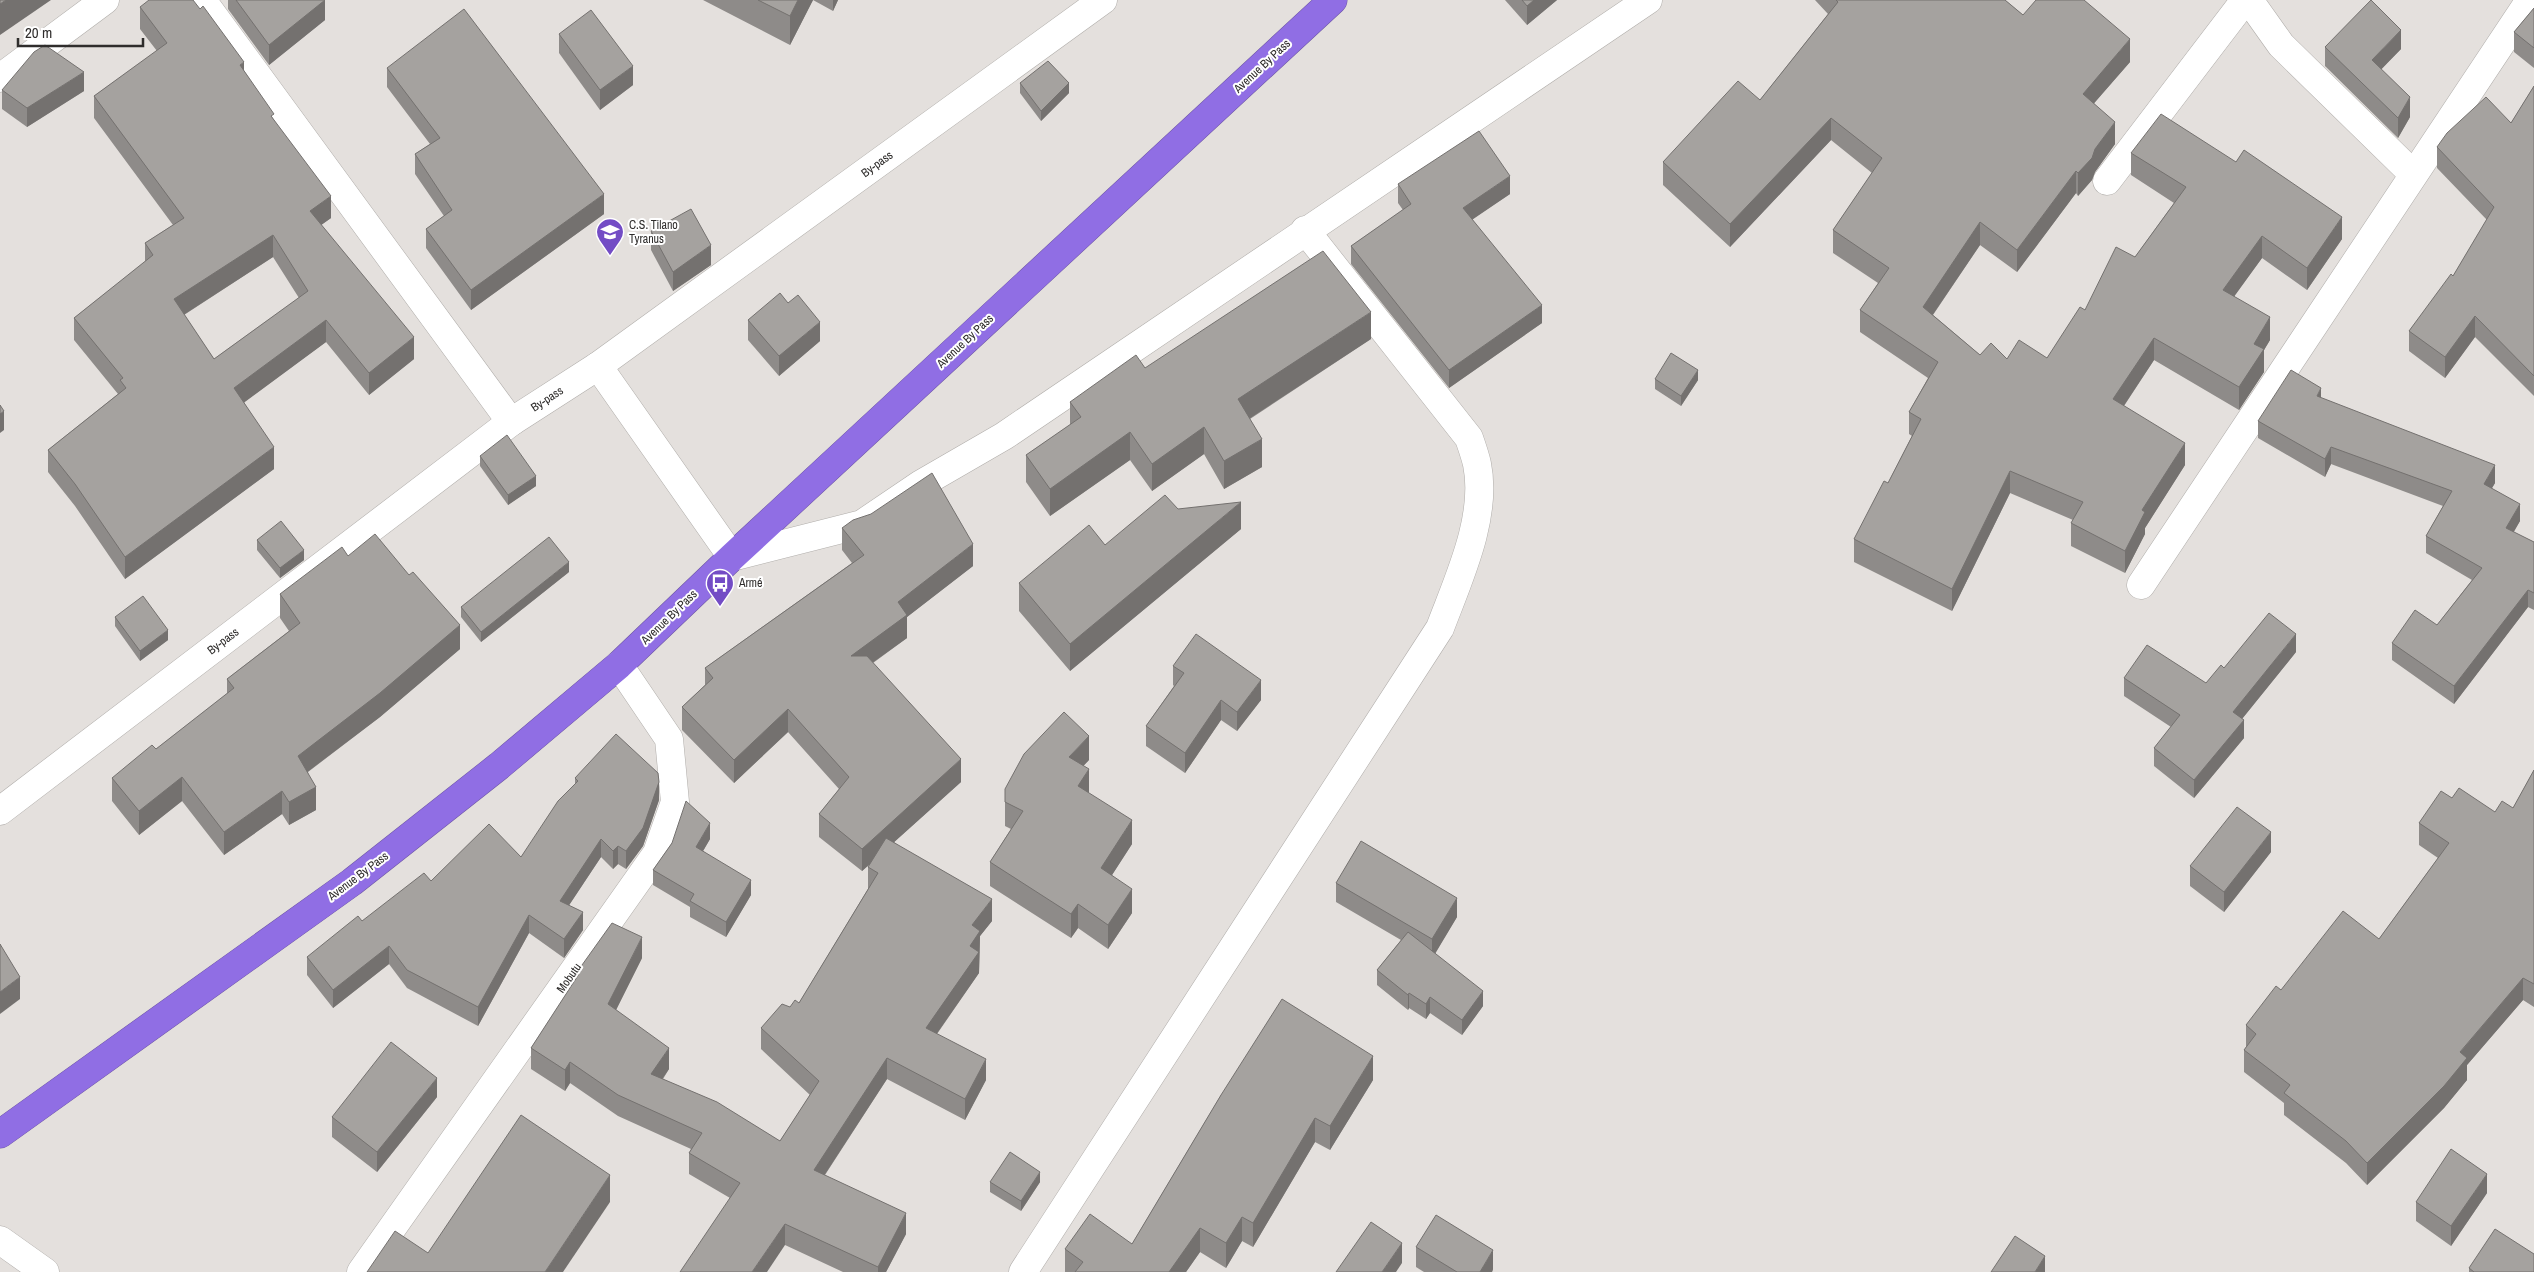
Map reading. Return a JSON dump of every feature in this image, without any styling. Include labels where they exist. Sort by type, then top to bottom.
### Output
[{"type":"highway","name":"Avenue By Pass","points":[[0,1134],[352,882],[499,766],[619,665],[732,557],[1333,0]]},
{"type":"street","points":[[0,78],[105,0]]},
{"type":"street","points":[[202,0],[511,422]]},
{"type":"street","name":"By-pass","points":[[0,811],[511,422],[598,366],[1103,0]]},
{"type":"street","points":[[598,366],[732,557],[862,524],[921,484],[1004,436],[1305,230],[1648,0]]},
{"type":"street","points":[[2107,181],[2245,0]]},
{"type":"street","points":[[2249,0],[2281,45],[2413,174]]},
{"type":"street","points":[[2140,585],[2530,0]]},
{"type":"street","points":[[1023,1272],[1440,628],[1469,551],[1478,499],[1478,465],[1469,438],[1305,230]]},
{"type":"street","name":"Mobutu","points":[[361,1272],[657,853],[675,802],[669,739],[619,665]]},
{"type":"street","points":[[0,1240],[45,1272]]},
{"type":"building","points":[[149,0],[193,0],[200,9],[203,6],[244,62],[240,65],[274,114],[271,116],[331,196],[310,211],[414,337],[369,373],[326,320],[234,388],[274,447],[125,557],[75,484],[48,450],[126,388],[120,380],[123,378],[74,318],[153,255],[145,243],[184,218],[94,96],[167,43],[140,7]],"holes":[[[273,235],[308,291],[214,359],[174,299]]]},
{"type":"building","points":[[236,0],[325,0],[269,45]]},
{"type":"building","points":[[758,0],[798,0],[790,16]]},
{"type":"building","points":[[1522,0],[1534,0],[1527,6]]},
{"type":"building","points":[[1836,0],[2005,0],[2023,15],[2036,0],[2084,0],[2130,39],[2083,94],[2115,122],[2095,149],[2092,158],[2078,173],[2076,171],[2017,250],[1980,222],[1923,307],[1980,355],[1991,343],[2007,359],[2019,340],[2047,358],[2080,307],[2085,310],[2116,247],[2135,257],[2186,187],[2131,153],[2161,114],[2236,162],[2244,150],[2342,217],[2307,268],[2262,236],[2223,290],[2270,317],[2254,344],[2264,349],[2239,387],[2154,338],[2113,399],[2185,443],[2142,510],[2145,512],[2125,551],[2071,523],[2083,502],[2010,471],[1952,589],[1854,539],[1884,481],[1888,483],[1921,419],[1909,412],[1938,362],[1860,310],[1889,268],[1833,230],[1882,158],[1831,118],[1730,224],[1663,162],[1738,81],[1760,100],[1838,2]]},
{"type":"building","points":[[2371,0],[2401,30],[2372,60],[2410,97],[2398,118],[2325,47]]},
{"type":"building","points":[[2534,8],[2534,48],[2514,32]]},
{"type":"building","points":[[464,9],[604,194],[471,290],[426,229],[452,210],[415,154],[440,138],[387,68]]},
{"type":"building","points":[[591,10],[633,66],[600,90],[559,34]]},
{"type":"building","points":[[45,45],[84,72],[27,108],[2,90],[34,52]]},
{"type":"building","points":[[1048,61],[1069,83],[1041,111],[1020,83]]},
{"type":"building","points":[[2534,86],[2534,376],[2475,316],[2445,357],[2409,331],[2451,274],[2453,276],[2494,207],[2437,147],[2447,133],[2486,97],[2511,123]]},
{"type":"building","points":[[1479,131],[1510,176],[1463,208],[1542,305],[1449,370],[1351,246],[1411,204],[1398,184]]},
{"type":"building","points":[[691,209],[711,245],[673,272],[651,231]]},
{"type":"building","points":[[1323,251],[1371,312],[1238,399],[1262,439],[1224,461],[1204,427],[1152,464],[1130,432],[1050,489],[1026,455],[1081,417],[1070,402],[1136,355],[1145,368]]},
{"type":"building","points":[[780,293],[788,303],[798,295],[820,322],[779,356],[748,320]]},
{"type":"building","points":[[1671,353],[1698,370],[1681,396],[1655,379]]},
{"type":"building","points":[[2291,370],[2321,388],[2317,396],[2495,465],[2484,484],[2520,504],[2506,528],[2534,542],[2534,593],[2528,590],[2454,686],[2392,643],[2415,610],[2437,625],[2482,568],[2426,536],[2452,491],[2331,447],[2325,459],[2258,421]]},
{"type":"building","points":[[0,405],[4,411],[0,414]]},
{"type":"building","points":[[507,435],[536,476],[508,495],[480,456]]},
{"type":"building","points":[[932,473],[973,544],[898,602],[907,615],[851,656],[867,656],[961,759],[862,849],[819,814],[849,777],[788,709],[734,760],[682,707],[713,678],[705,668],[864,555],[842,528],[853,520],[871,514]]},
{"type":"building","points":[[1165,495],[1178,509],[1241,502],[1070,644],[1019,583],[1089,525],[1105,545]]},
{"type":"building","points":[[281,521],[304,550],[280,568],[257,540]]},
{"type":"building","points":[[375,534],[409,575],[413,572],[460,625],[380,693],[298,756],[316,787],[289,802],[282,791],[224,832],[182,777],[139,811],[112,778],[152,745],[156,749],[234,688],[227,679],[300,623],[280,594],[342,547],[348,556]]},
{"type":"building","points":[[549,537],[569,562],[481,632],[461,607]]},
{"type":"building","points":[[143,596],[168,630],[140,651],[115,617]]},
{"type":"building","points":[[2269,613],[2296,634],[2233,712],[2244,720],[2194,780],[2154,748],[2180,715],[2124,678],[2147,645],[2206,683],[2221,665],[2224,668]]},
{"type":"building","points":[[1196,634],[1261,680],[1237,712],[1221,700],[1185,753],[1146,726],[1184,673],[1173,666]]},
{"type":"building","points":[[1064,712],[1089,736],[1069,757],[1089,769],[1078,786],[1132,820],[1101,868],[1132,889],[1108,925],[1078,904],[1071,914],[990,862],[1023,811],[1005,802],[1005,789],[1024,754]]},
{"type":"building","points":[[616,734],[658,773],[659,782],[643,828],[626,851],[618,846],[613,851],[601,839],[560,901],[583,912],[564,939],[529,915],[478,1007],[407,970],[389,946],[333,990],[307,957],[358,916],[362,921],[424,873],[431,881],[489,824],[521,857],[558,801],[578,781],[575,778]]},
{"type":"building","points":[[2534,770],[2534,984],[2523,978],[2460,1052],[2467,1058],[2444,1086],[2367,1163],[2346,1141],[2284,1093],[2290,1085],[2244,1050],[2256,1034],[2246,1025],[2276,986],[2281,990],[2343,911],[2379,939],[2449,843],[2419,823],[2441,791],[2452,798],[2459,788],[2495,812],[2502,801],[2513,808]]},
{"type":"building","points":[[686,801],[710,823],[696,847],[751,880],[726,922],[690,901],[694,894],[653,870],[672,843]]},
{"type":"building","points":[[2237,807],[2271,832],[2224,892],[2190,866]]},
{"type":"building","points":[[886,838],[992,899],[972,925],[980,931],[970,946],[979,952],[926,1028],[986,1059],[965,1099],[887,1058],[814,1170],[906,1213],[878,1267],[785,1224],[752,1272],[680,1272],[740,1183],[689,1153],[702,1133],[618,1095],[570,1062],[565,1070],[531,1048],[579,974],[577,972],[612,923],[642,937],[608,1004],[669,1048],[651,1074],[717,1102],[780,1141],[819,1081],[761,1028],[782,1004],[790,1007],[795,1000],[799,1003],[878,873],[868,867]]},
{"type":"building","points":[[1361,841],[1457,898],[1432,939],[1336,883]]},
{"type":"building","points":[[1408,932],[1483,991],[1462,1020],[1430,997],[1426,1004],[1409,993],[1408,995],[1377,970]]},
{"type":"building","points":[[0,944],[20,977],[0,992]]},
{"type":"building","points":[[1282,999],[1373,1056],[1330,1126],[1315,1118],[1253,1223],[1242,1217],[1226,1243],[1200,1228],[1169,1272],[1075,1272],[1083,1262],[1065,1249],[1090,1214],[1132,1244],[1221,1095]]},
{"type":"building","points":[[391,1042],[437,1078],[377,1152],[332,1117]]},
{"type":"building","points":[[521,1115],[610,1175],[545,1272],[367,1272],[395,1231],[428,1253]]},
{"type":"building","points":[[2451,1149],[2487,1174],[2451,1226],[2416,1202]]},
{"type":"building","points":[[1010,1152],[1040,1172],[1021,1201],[990,1182]]},
{"type":"building","points":[[1436,1215],[1493,1250],[1480,1272],[1457,1272],[1416,1247]]},
{"type":"building","points":[[1371,1222],[1402,1243],[1382,1272],[1336,1272]]},
{"type":"building","points":[[2495,1229],[2534,1254],[2534,1272],[2474,1272],[2469,1268]]},
{"type":"building","points":[[2015,1236],[2045,1256],[2035,1272],[1991,1272]]},
{"type":"place","name":"C.S. Tilano Tyranus","points":[[610,256]]},
{"type":"place","name":"Armé","points":[[720,607]]}]
